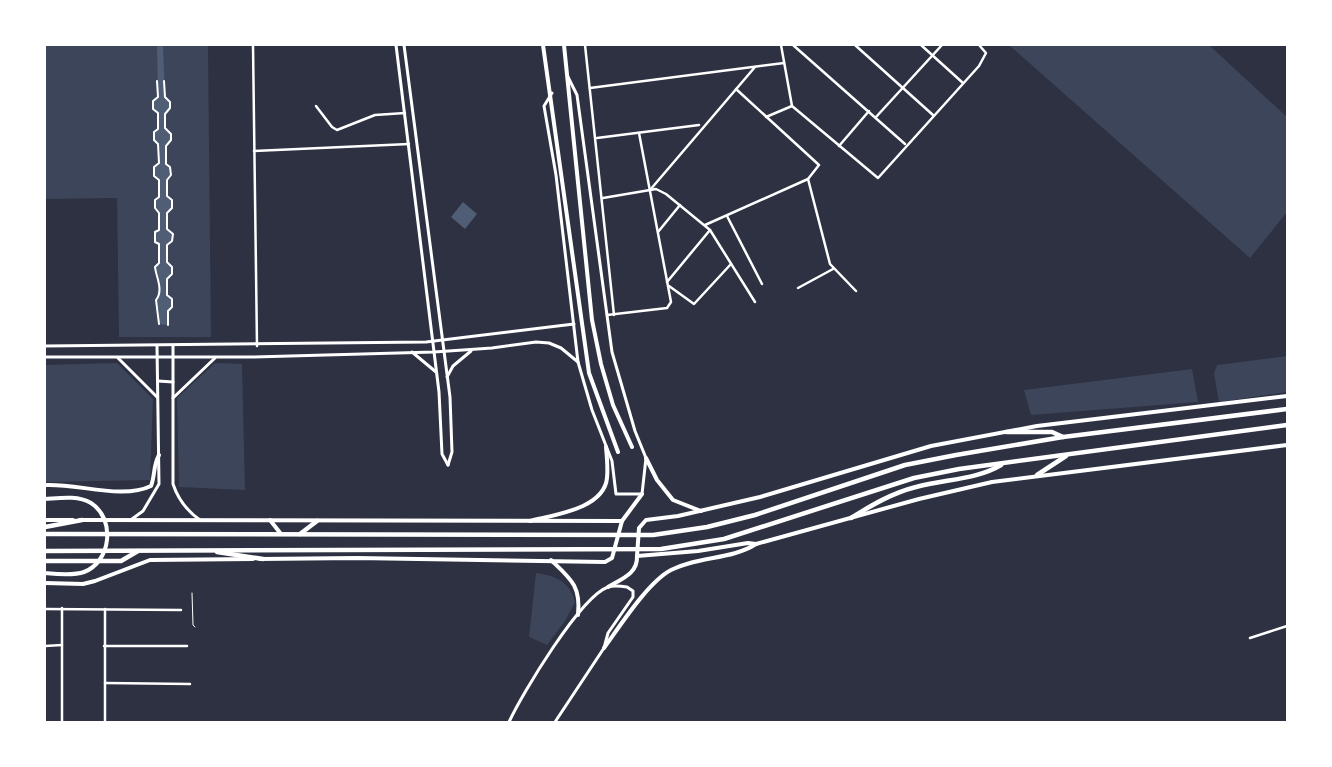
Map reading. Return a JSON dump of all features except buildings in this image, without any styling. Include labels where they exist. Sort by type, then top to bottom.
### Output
[{"type":"highway","points":[[45,534],[653,535],[707,527],[755,515],[908,464],[1063,437],[1287,409]]},
{"type":"highway","points":[[45,551],[662,549],[724,539],[911,479],[959,469],[1287,425]]},
{"type":"highway","points":[[1006,432],[1052,432],[1063,437]]},
{"type":"highway","points":[[1037,475],[1067,456]]},
{"type":"highway","points":[[850,518],[900,492],[984,474],[1002,464]]},
{"type":"highway","points":[[45,527],[82,520]]},
{"type":"highway","points":[[298,535],[318,521]]},
{"type":"highway","points":[[202,550],[262,559]]},
{"type":"highway","points":[[45,561],[121,561],[139,551]]},
{"type":"main road","points":[[543,45],[552,93],[589,373],[618,452]]},
{"type":"main road","points":[[564,45],[592,320],[601,364],[613,405],[632,447]]},
{"type":"main road","points":[[608,587],[628,576],[634,569],[638,556],[639,528],[642,522],[760,497],[931,446],[1037,426],[1287,396]]},
{"type":"main road","points":[[604,648],[657,580],[672,570],[742,551],[756,544],[928,496],[992,482],[1287,446]]},
{"type":"main road","points":[[523,523],[578,509],[601,492],[607,480],[606,447]]},
{"type":"main road","points":[[45,485],[57,484],[105,490],[143,490],[151,486],[154,478],[154,464],[159,455]]},
{"type":"main road","points":[[646,458],[657,480],[672,500],[701,511]]},
{"type":"main road","points":[[45,583],[89,583],[150,560],[608,561],[612,558],[622,521],[642,494]]},
{"type":"main road","points":[[45,499],[73,497],[90,503],[101,513],[108,540],[103,557],[95,566],[82,573],[45,573]]},
{"type":"main road","points":[[45,520],[523,523],[622,521]]},
{"type":"main road","points":[[270,520],[281,535]]},
{"type":"main road","points":[[638,556],[698,551],[748,543],[756,544]]},
{"type":"main road","points":[[551,560],[574,583],[580,600],[578,615]]},
{"type":"street","points":[[253,45],[257,346]]},
{"type":"street","points":[[396,45],[437,372],[442,454],[448,465],[452,452],[448,377],[404,45]]},
{"type":"street","points":[[586,45],[614,315]]},
{"type":"street","points":[[781,45],[792,106],[878,178],[905,144],[985,57],[986,53],[979,45]]},
{"type":"street","points":[[793,45],[905,144]]},
{"type":"street","points":[[855,45],[933,115]]},
{"type":"street","points":[[921,45],[963,83]]},
{"type":"street","points":[[876,117],[942,45]]},
{"type":"street","points":[[590,88],[784,63]]},
{"type":"street","points":[[649,191],[755,67]]},
{"type":"street","points":[[552,93],[544,106],[556,175],[578,362],[612,461],[616,494],[642,494],[646,458],[635,431],[612,352],[577,95],[566,75]]},
{"type":"street","points":[[157,81],[158,97]]},
{"type":"street","points":[[164,81],[165,97],[170,102],[170,108],[165,114],[165,128],[171,134],[171,140],[166,146],[166,164],[170,167],[171,175],[167,180],[167,196],[172,200],[172,208],[167,212],[167,229],[172,234],[172,240],[167,245],[167,262],[172,266],[172,274],[167,279],[168,295],[172,300],[172,307],[168,311],[168,325]]},
{"type":"street","points":[[705,225],[808,179],[819,165],[736,89]]},
{"type":"street","points":[[159,324],[156,300],[159,297],[159,278],[155,267],[159,263],[155,232],[159,230],[159,213],[155,208],[155,200],[159,197],[159,180],[154,176],[154,167],[158,164],[158,144],[154,140],[154,132],[158,128],[158,113],[153,109],[153,102],[158,97],[165,97]]},
{"type":"street","points":[[316,106],[332,127],[337,130],[376,115],[405,113]]},
{"type":"street","points":[[766,117],[792,106]]},
{"type":"street","points":[[839,146],[869,111]]},
{"type":"street","points":[[597,138],[699,125]]},
{"type":"street","points":[[607,315],[667,308],[672,302],[649,191],[640,133]]},
{"type":"street","points":[[254,151],[408,144]]},
{"type":"street","points":[[808,179],[833,270],[856,291]]},
{"type":"street","points":[[603,198],[649,191],[662,191],[710,230],[755,302]]},
{"type":"street","points":[[658,232],[680,205]]},
{"type":"street","points":[[727,216],[762,284]]},
{"type":"street","points":[[667,284],[710,230]]},
{"type":"street","points":[[667,284],[691,304],[694,304],[731,264]]},
{"type":"street","points":[[798,288],[833,270]]},
{"type":"street","points":[[45,346],[257,346],[433,342],[574,324]]},
{"type":"street","points":[[45,357],[215,357],[434,352],[471,350],[536,342],[549,343],[561,348],[578,362]]},
{"type":"street","points":[[132,520],[143,511],[157,488],[159,455],[157,346]]},
{"type":"street","points":[[173,346],[173,484],[178,497],[193,515],[200,520]]},
{"type":"street","points":[[448,377],[453,366],[471,350]]},
{"type":"street","points":[[412,352],[437,372]]},
{"type":"street","points":[[117,357],[158,398]]},
{"type":"street","points":[[174,398],[215,357]]},
{"type":"street","points":[[158,381],[173,382]]},
{"type":"street","points":[[509,722],[528,687],[578,615],[597,594],[608,587],[627,587],[632,592],[633,597],[608,633],[604,648],[555,722]]},
{"type":"street","points":[[62,608],[62,722]]},
{"type":"street","points":[[105,608],[106,722]]},
{"type":"street","points":[[45,609],[181,610]]},
{"type":"street","points":[[1250,638],[1287,626]]},
{"type":"street","points":[[45,646],[62,645]]},
{"type":"street","points":[[104,646],[187,646]]},
{"type":"street","points":[[105,683],[190,684]]},
{"type":"lane","points":[[192,593],[193,625],[195,627]]},
{"type":"shaded area","points":[[45,45],[208,45],[211,337],[119,337],[117,198],[45,199]]},
{"type":"shaded area","points":[[157,45],[163,45],[165,97],[170,102],[170,108],[165,114],[165,128],[171,134],[171,140],[166,146],[166,163],[170,167],[171,175],[167,180],[167,196],[172,200],[172,208],[167,213],[167,229],[173,234],[172,241],[167,246],[167,261],[172,267],[172,274],[167,279],[167,295],[172,299],[172,307],[168,311],[167,325],[159,324],[159,310],[156,307],[159,278],[155,267],[159,263],[159,244],[155,242],[155,232],[159,229],[159,213],[155,208],[155,200],[159,197],[159,180],[154,176],[154,167],[159,163],[158,145],[154,140],[154,132],[158,128],[158,113],[153,109],[153,101],[158,97]]},
{"type":"shaded area","points":[[1009,45],[1209,45],[1287,117],[1287,212],[1250,258]]},
{"type":"shaded area","points":[[463,202],[477,214],[465,229],[451,217]]},
{"type":"shaded area","points":[[1287,356],[1287,392],[1219,402],[1214,374],[1217,365]]},
{"type":"shaded area","points":[[117,363],[153,399],[150,480],[45,482],[45,365]]},
{"type":"shaded area","points":[[215,363],[242,364],[245,490],[179,487],[177,398]]},
{"type":"shaded area","points":[[1192,369],[1198,402],[1031,415],[1024,390]]},
{"type":"shaded area","points":[[536,573],[561,581],[569,589],[575,602],[565,621],[547,645],[529,637]]}]
